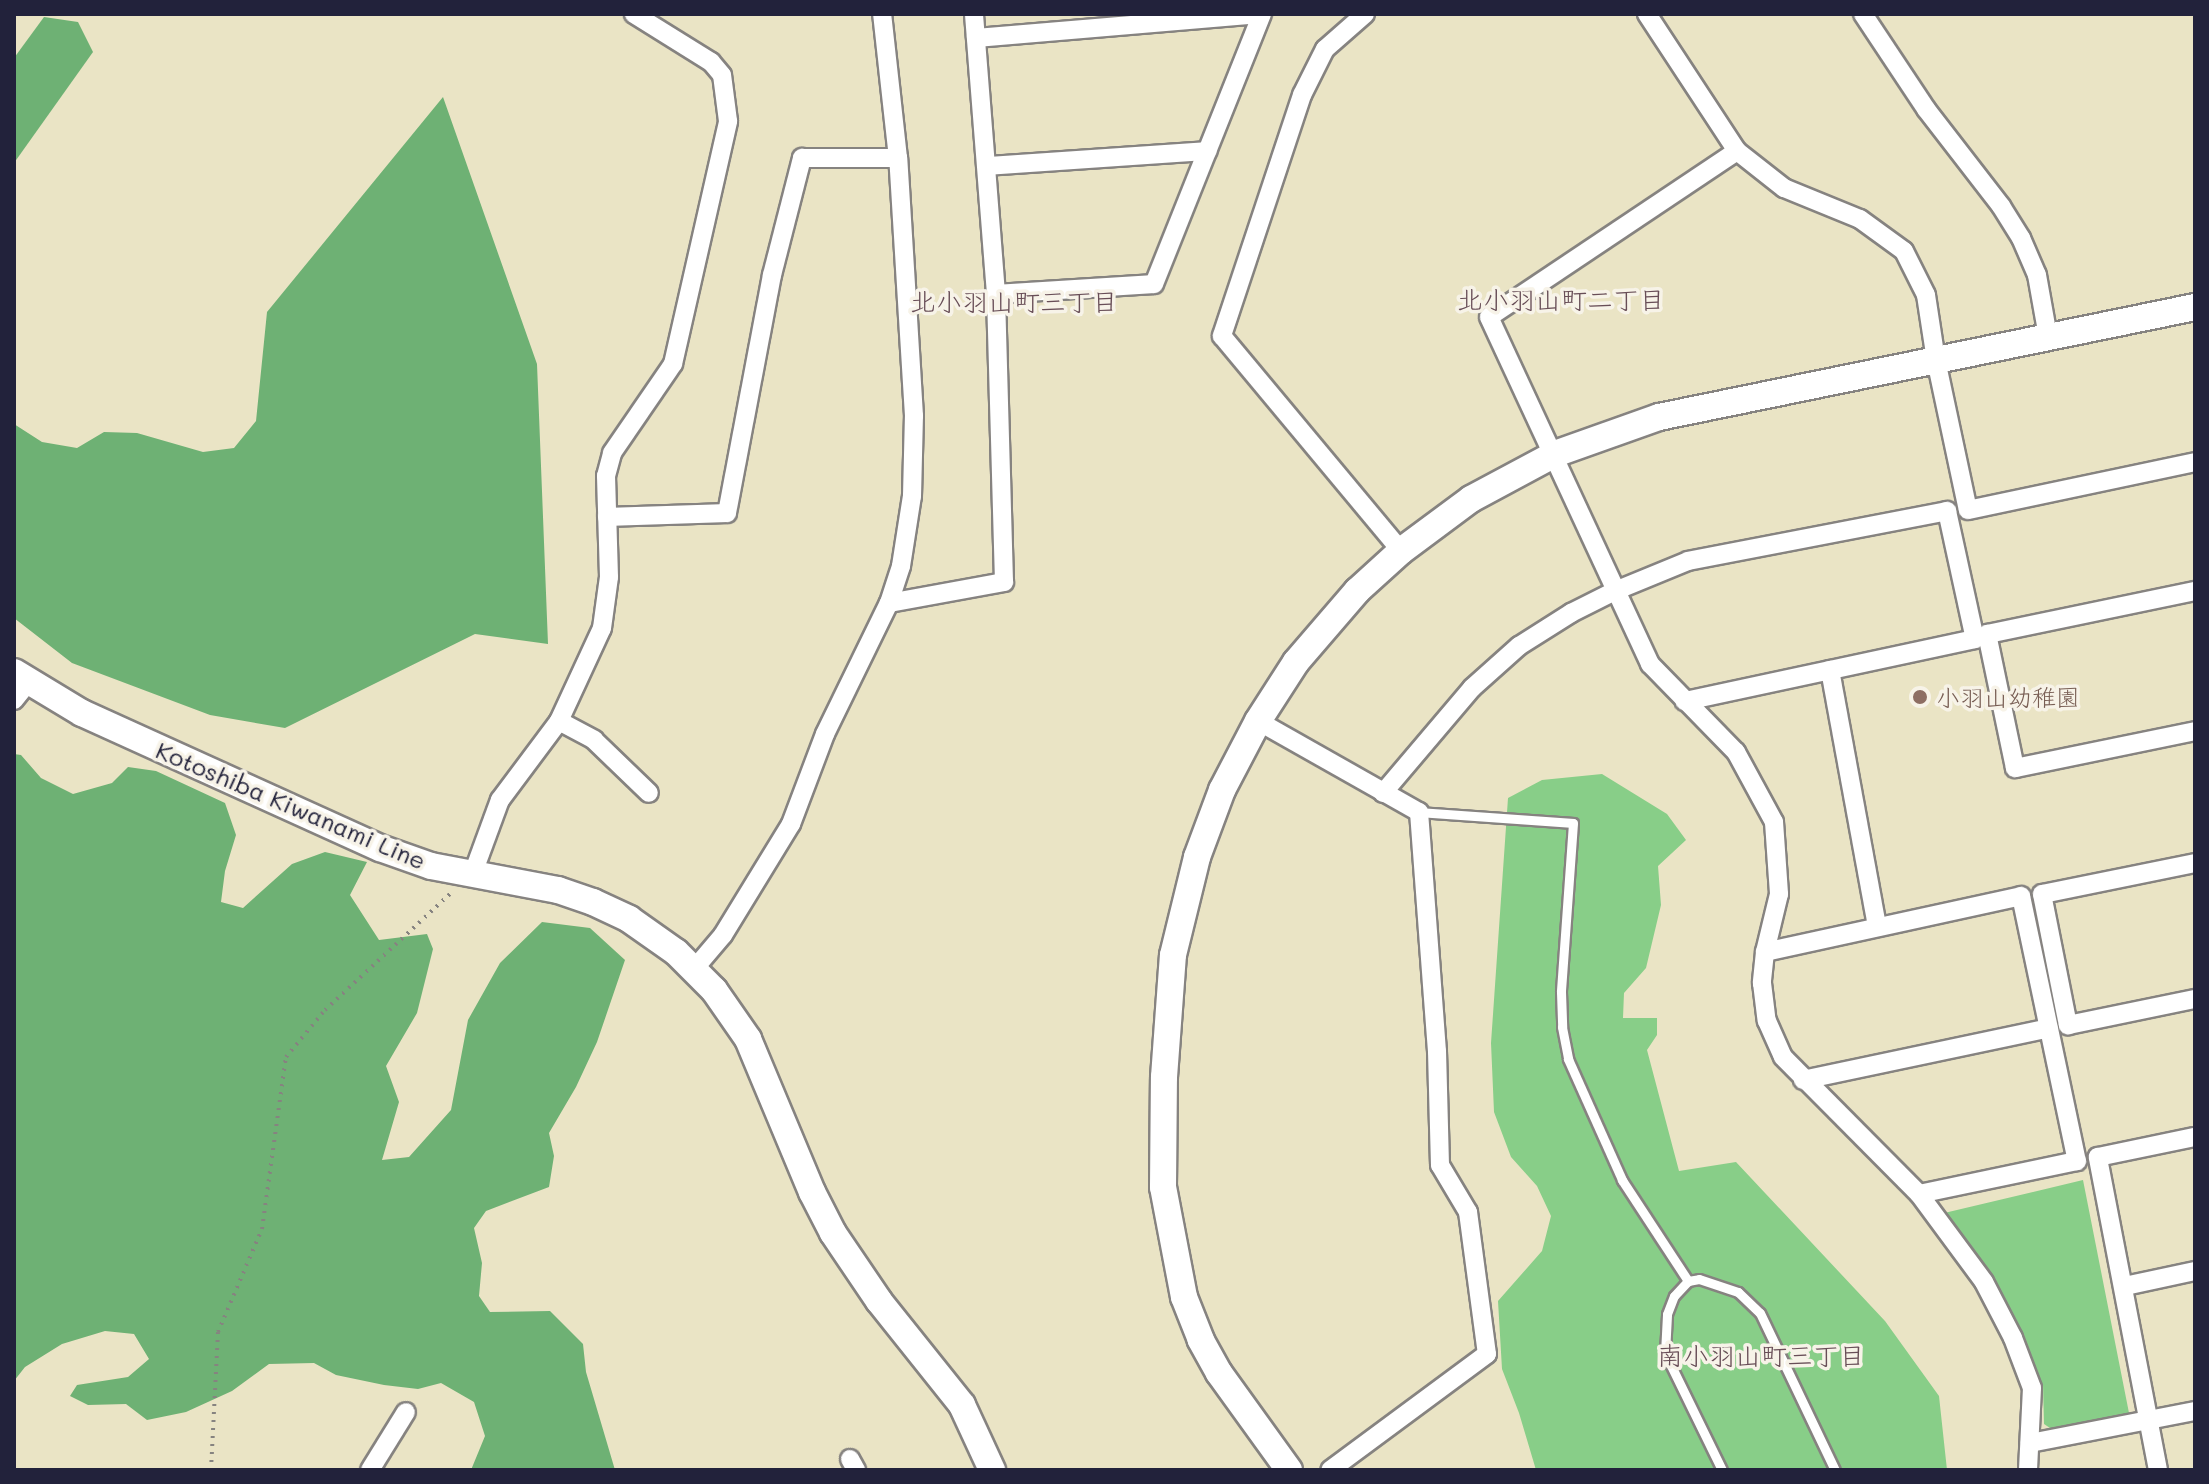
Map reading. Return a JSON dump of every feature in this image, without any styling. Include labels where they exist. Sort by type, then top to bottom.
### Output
[{"type":"street","points":[[472,876],[500,800],[559,721],[602,628],[609,577],[606,476],[612,453],[673,364],[728,121],[722,75],[711,62],[634,14]]},
{"type":"street","points":[[695,968],[723,935],[791,824],[825,734],[889,603],[901,566],[912,496],[914,416],[898,158],[882,14]]},
{"type":"street","points":[[889,603],[1004,582],[996,294],[974,14]]},
{"type":"street","points":[[976,38],[1261,14],[1154,284],[996,294]]},
{"type":"street","points":[[1365,14],[1325,49],[1302,95],[1222,336],[1401,551]]},
{"type":"street","points":[[1647,14],[1737,151],[1784,188],[1860,219],[1904,251],[1926,295],[1936,360],[1968,510],[2195,462]]},
{"type":"street","points":[[1863,14],[1926,109],[2001,206],[2021,238],[2037,275],[2048,337]]},
{"type":"street","points":[[987,166],[1207,151]]},
{"type":"street","points":[[1737,151],[1489,317],[1650,664],[1736,752],[1759,788],[1774,822],[1779,894],[1765,952],[1762,983],[1767,1021],[1783,1057],[1919,1194],[1984,1282],[2013,1338],[2032,1388],[2028,1470]]},
{"type":"street","points":[[607,517],[727,513],[772,275],[802,158],[898,158]]},
{"type":"street","points":[[1289,1470],[1219,1373],[1201,1340],[1184,1297],[1163,1187],[1164,1077],[1173,955],[1197,857],[1222,790],[1258,721],[1296,662],[1357,591],[1401,551],[1471,499],[1555,454],[1659,417],[2195,307]]},
{"type":"street","points":[[1383,793],[1431,733],[1483,677],[1519,646],[1571,613],[1615,591],[1688,561],[1947,511],[1975,639],[1685,701]]},
{"type":"street","points":[[2195,591],[1987,634],[2015,768],[2195,731]]},
{"type":"street","points":[[1830,670],[1877,927]]},
{"type":"street","name":"Kotoshiba Kiwanami Line","points":[[19,685],[313,820],[418,862],[472,876],[558,890],[593,902],[629,919],[695,968],[731,1011],[748,1039],[812,1192],[833,1233],[879,1301],[962,1405],[992,1470]]},
{"type":"street","points":[[559,721],[605,749],[649,793]]},
{"type":"street","points":[[1258,721],[1419,812],[1434,1005],[1440,1165],[1468,1212],[1487,1354],[1330,1470]]},
{"type":"street","points":[[2195,863],[2042,894],[2068,1025],[2195,999]]},
{"type":"street","points":[[1765,952],[2021,896],[2077,1161],[1919,1194]]},
{"type":"street","points":[[1803,1080],[2049,1028]]},
{"type":"street","points":[[2158,1470],[2151,1419],[2098,1157],[2195,1137]]},
{"type":"street","points":[[2125,1286],[2195,1271]]},
{"type":"street","points":[[2030,1443],[2195,1411]]},
{"type":"street","points":[[370,1470],[406,1412]]},
{"type":"lane","points":[[1419,812],[1573,823],[1561,992],[1562,1027],[1568,1059],[1622,1180],[1688,1281]]},
{"type":"lane","points":[[1722,1470],[1665,1353],[1667,1314],[1674,1296],[1688,1281],[1699,1279],[1725,1286],[1749,1300],[1760,1313],[1835,1470]]},
{"type":"path","points":[[211,1470],[218,1332],[262,1229],[286,1057],[325,1010],[414,923],[472,876]]},
{"type":"green space","points":[[44,17],[78,22],[93,52],[14,163],[14,58]]},
{"type":"green space","points":[[443,97],[537,364],[548,644],[475,634],[285,728],[210,715],[72,663],[14,618],[14,424],[42,442],[77,448],[104,432],[137,433],[203,452],[234,448],[256,421],[267,312]]},
{"type":"green space","points":[[14,754],[21,755],[41,778],[73,794],[112,783],[128,767],[156,771],[225,803],[236,835],[225,871],[221,902],[243,908],[292,864],[325,852],[367,862],[350,895],[379,940],[427,934],[433,949],[417,1013],[386,1066],[399,1102],[382,1160],[409,1157],[451,1110],[468,1020],[500,963],[542,922],[590,928],[625,960],[597,1042],[576,1087],[549,1133],[554,1156],[549,1187],[486,1211],[474,1228],[482,1263],[479,1296],[490,1312],[550,1311],[583,1344],[586,1372],[615,1470],[471,1470],[485,1436],[474,1402],[441,1383],[418,1389],[384,1385],[336,1375],[314,1363],[269,1364],[232,1391],[186,1412],[147,1420],[126,1404],[88,1405],[70,1396],[77,1385],[128,1377],[149,1359],[134,1334],[105,1331],[62,1344],[25,1367],[14,1381]]},
{"type":"green space","points":[[1602,774],[1667,814],[1686,840],[1658,866],[1661,905],[1646,968],[1624,993],[1623,1018],[1657,1018],[1657,1035],[1647,1050],[1679,1171],[1736,1162],[1885,1321],[1939,1396],[1947,1470],[1536,1470],[1502,1369],[1498,1301],[1542,1251],[1551,1216],[1537,1186],[1511,1157],[1494,1112],[1491,1043],[1508,798],[1542,780]]},
{"type":"green space","points":[[2083,1180],[2129,1413],[2056,1432],[2044,1424],[2043,1385],[2036,1385],[1940,1214]]},
{"type":"place","name":"小羽山幼稚園","points":[[1920,697]]},
{"type":"district","name":"北小羽山町二丁目","points":[[1561,300]]},
{"type":"district","name":"北小羽山町三丁目","points":[[1014,302]]},
{"type":"district","name":"南小羽山町三丁目","points":[[1761,1356]]}]
